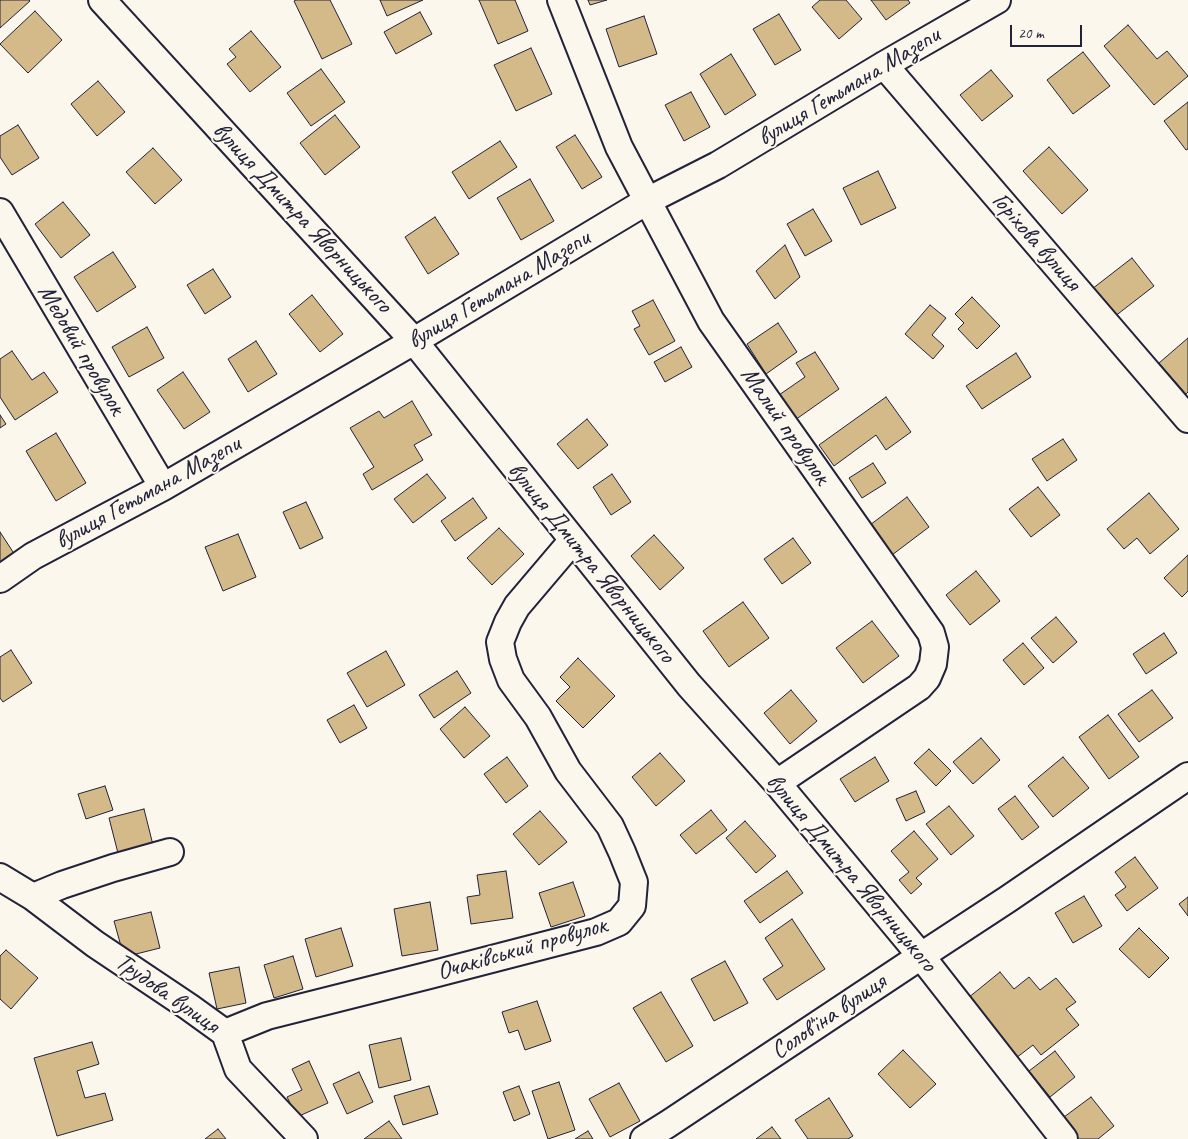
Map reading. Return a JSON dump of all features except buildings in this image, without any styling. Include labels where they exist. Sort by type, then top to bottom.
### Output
[{"type":"street","name":"вулиця Дмитра Яворницького","points":[[102,0],[414,341],[689,685],[777,783],[920,956],[1064,1139]]},
{"type":"street","name":"Малий провулок","points":[[561,0],[619,147],[710,321],[931,633],[935,647],[933,664],[927,678],[919,687],[777,783]]},
{"type":"street","name":"вулиця Гетьмана Мазепи","points":[[0,579],[33,556],[163,487],[414,341],[647,201],[718,165],[884,65],[997,0]]},
{"type":"street","name":"Горіхова вулиця","points":[[884,65],[1188,419]]},
{"type":"street","name":"Медовий провулок","points":[[0,212],[163,487]]},
{"type":"street","name":"Очаківський провулок","points":[[225,1033],[267,1016],[596,932],[619,922],[632,906],[634,882],[610,826],[568,771],[538,718],[511,680],[503,659],[500,642],[517,606],[573,540]]},
{"type":"street","name":"Солов'їна вулиця","points":[[644,1139],[1008,899],[1188,776]]},
{"type":"street","points":[[33,897],[79,879],[170,852]]},
{"type":"street","name":"Трудова вулиця","points":[[0,877],[33,897],[96,944],[225,1033],[238,1069],[304,1139]]}]
